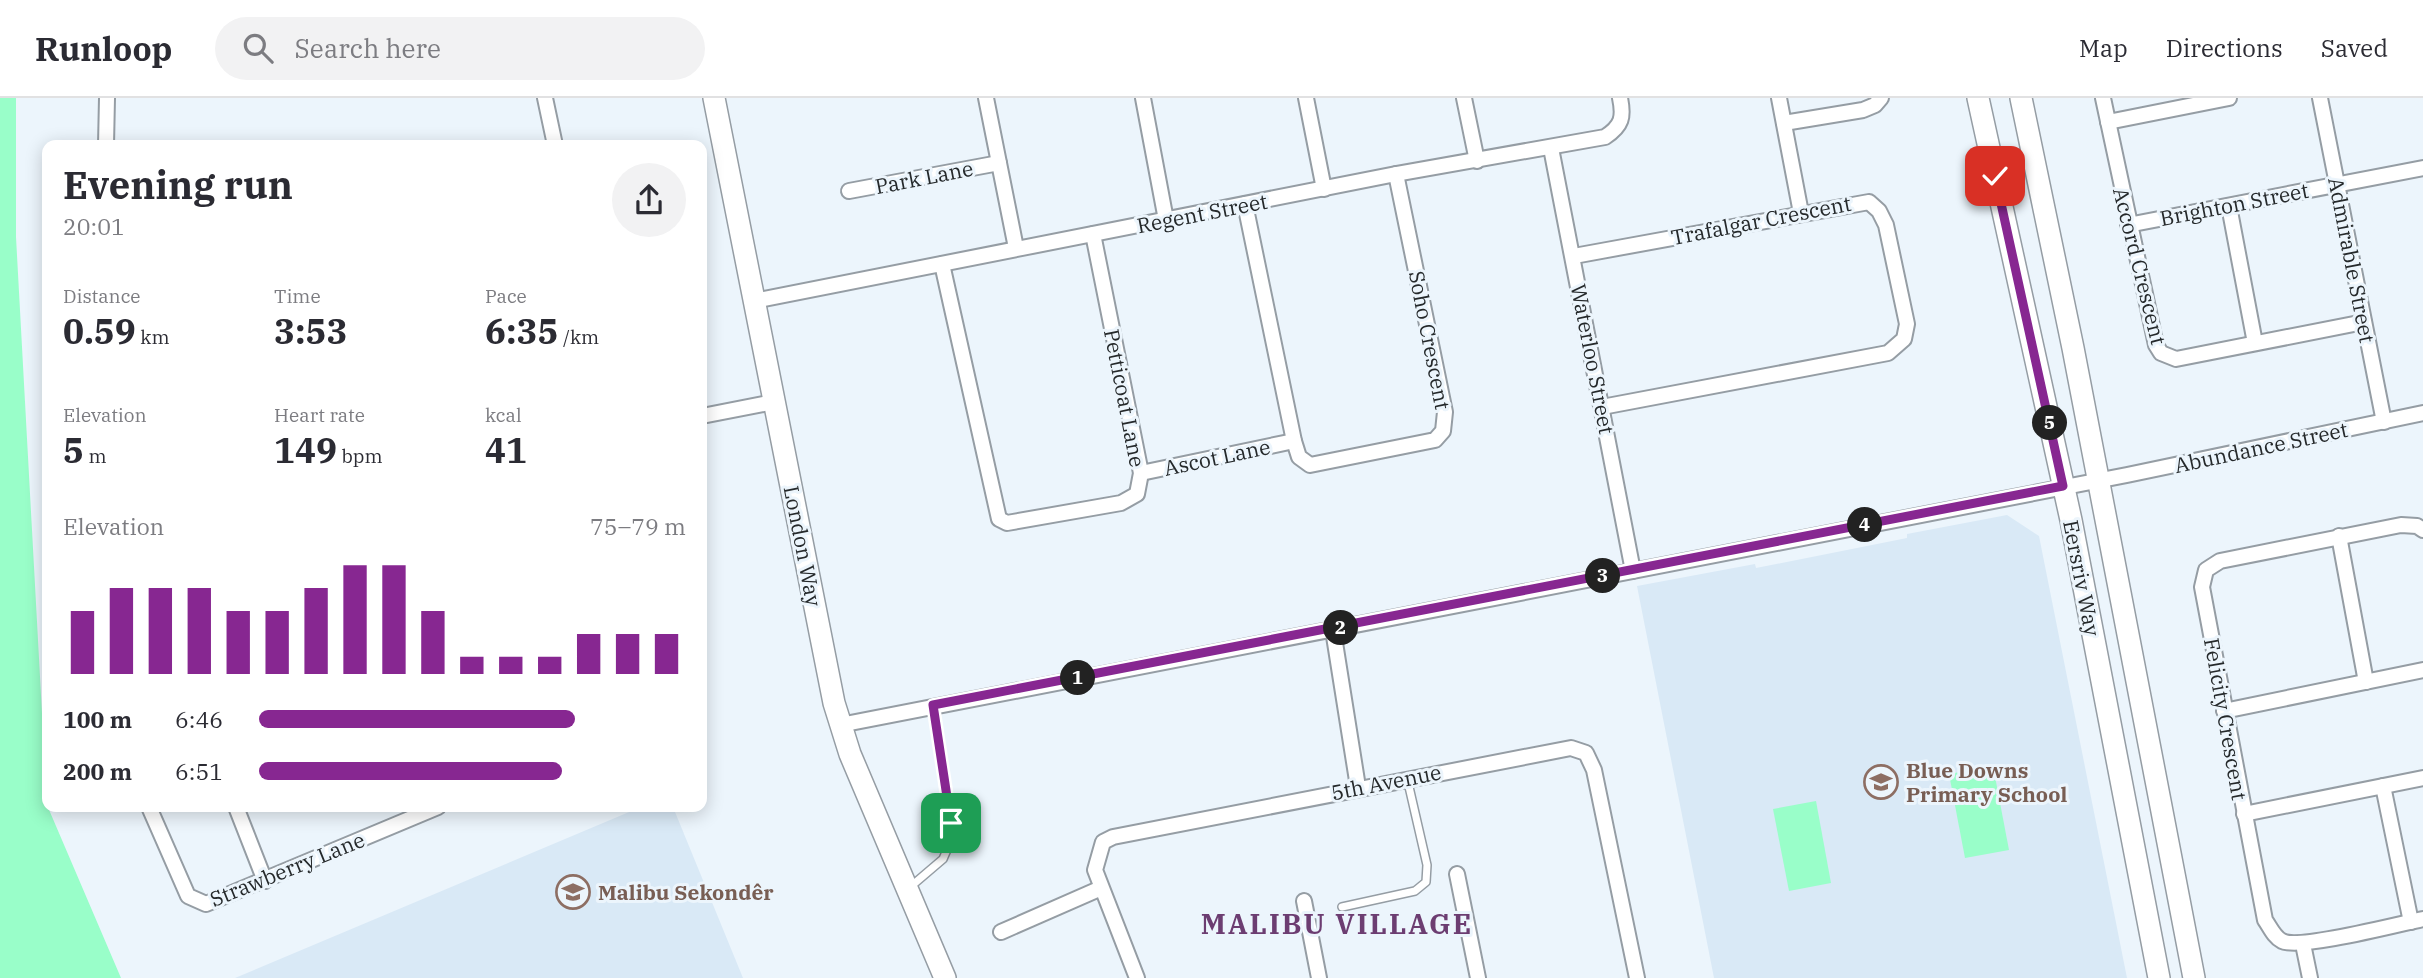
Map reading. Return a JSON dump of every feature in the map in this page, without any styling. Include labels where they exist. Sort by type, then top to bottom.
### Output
[{"type":"main road","name":"London Way","points":[[714,98],[839,725],[945,978]]},
{"type":"main road","name":"Eersriv Way","points":[[1978,98],[2063,486],[2159,978]]},
{"type":"main road","name":"Eersriv Way","points":[[2021,98],[2194,978]]},
{"type":"street","points":[[106,140],[107,98]]},
{"type":"street","points":[[545,98],[554,140]]},
{"type":"street","points":[[986,98],[1016,248]]},
{"type":"street","points":[[1143,98],[1166,220]]},
{"type":"street","points":[[1306,98],[1324,189]]},
{"type":"street","points":[[1464,98],[1477,161]]},
{"type":"street","name":"Regent Street","points":[[754,300],[1396,174],[1551,149],[1605,136],[1615,131],[1623,114],[1620,98]]},
{"type":"street","points":[[1779,98],[1801,213]]},
{"type":"street","points":[[1784,123],[1863,110],[1875,106],[1881,98]]},
{"type":"street","name":"Accord Crescent","points":[[2104,98],[2128,225],[2155,345],[2161,353],[2176,359],[2364,322]]},
{"type":"street","points":[[2108,122],[2206,100],[2229,98]]},
{"type":"street","name":"Admirable Street","points":[[2320,98],[2384,422]]},
{"type":"street","name":"Waterloo Street","points":[[1551,149],[1574,256],[1633,570]]},
{"type":"street","name":"Park Lane","points":[[849,191],[999,163]]},
{"type":"street","name":"Brighton Street","points":[[2128,225],[2423,168]]},
{"type":"street","name":"Soho Crescent","points":[[1245,204],[1294,441],[1299,457],[1311,466],[1435,440],[1443,431],[1444,412],[1396,174]]},
{"type":"street","name":"Trafalgar Crescent","points":[[1574,256],[1863,201],[1880,211],[1886,225],[1907,324],[1900,345],[1888,353],[1602,407]]},
{"type":"street","points":[[2229,206],[2255,344]]},
{"type":"street","name":"Petticoat Lane","points":[[942,264],[999,519],[1007,523],[1122,503],[1137,494],[1141,473],[1093,234]]},
{"type":"street","points":[[707,415],[774,402]]},
{"type":"street","name":"Abundance Street","points":[[839,725],[2098,480],[2423,413]]},
{"type":"street","name":"Ascot Lane","points":[[1141,473],[1294,441]]},
{"type":"street","name":"Felicity Crescent","points":[[2303,944],[2281,941],[2265,920],[2202,587],[2206,570],[2220,561],[2339,536],[2401,525],[2417,526],[2423,530]]},
{"type":"street","points":[[2339,536],[2366,682]]},
{"type":"street","points":[[1333,630],[1358,787]]},
{"type":"street","points":[[2224,711],[2423,670]]},
{"type":"street","name":"5th Avenue","points":[[1137,978],[1099,889],[1095,870],[1102,842],[1113,837],[1358,787],[1565,748],[1586,753],[1594,770],[1637,978]]},
{"type":"street","points":[[2244,814],[2423,778]]},
{"type":"street","points":[[2310,978],[2303,944],[2417,920],[2383,786]]},
{"type":"street","name":"Strawberry Lane","points":[[151,812],[188,896],[195,902],[214,902],[426,812]]},
{"type":"street","points":[[238,812],[265,881]]},
{"type":"street","points":[[1457,874],[1478,978]]},
{"type":"street","points":[[1001,932],[1099,889]]},
{"type":"street","points":[[1304,901],[1319,978]]},
{"type":"lane","points":[[907,889],[943,859],[952,838],[933,705]]},
{"type":"lane","points":[[1342,907],[1415,891],[1426,882],[1427,865],[1407,778]]},
{"type":"shaded area","name":"Blue Downs Primary School","points":[[2007,515],[2039,536],[2127,978],[1714,978],[1637,586],[1755,564],[1756,568]]},
{"type":"shaded area","name":"Malibu Sekondêr","points":[[629,812],[675,812],[743,978],[235,978]]},
{"type":"green space","points":[[0,98],[16,98],[16,237],[42,713],[42,812],[50,812],[121,978],[0,978]]},
{"type":"green space","points":[[1993,766],[2009,850],[1965,858],[1949,774]]},
{"type":"green space","points":[[1816,801],[1831,883],[1789,891],[1773,809]]},
{"type":"place","name":"Blue Downs Primary School","points":[[1881,782]]},
{"type":"place","name":"Malibu Sekondêr","points":[[573,892]]},
{"type":"district","name":"MALIBU VILLAGE","points":[[1337,923]]},
{"type":"route","points":[[951,823],[933,705],[1333,630],[2063,486],[2037,356],[1995,176]]}]
